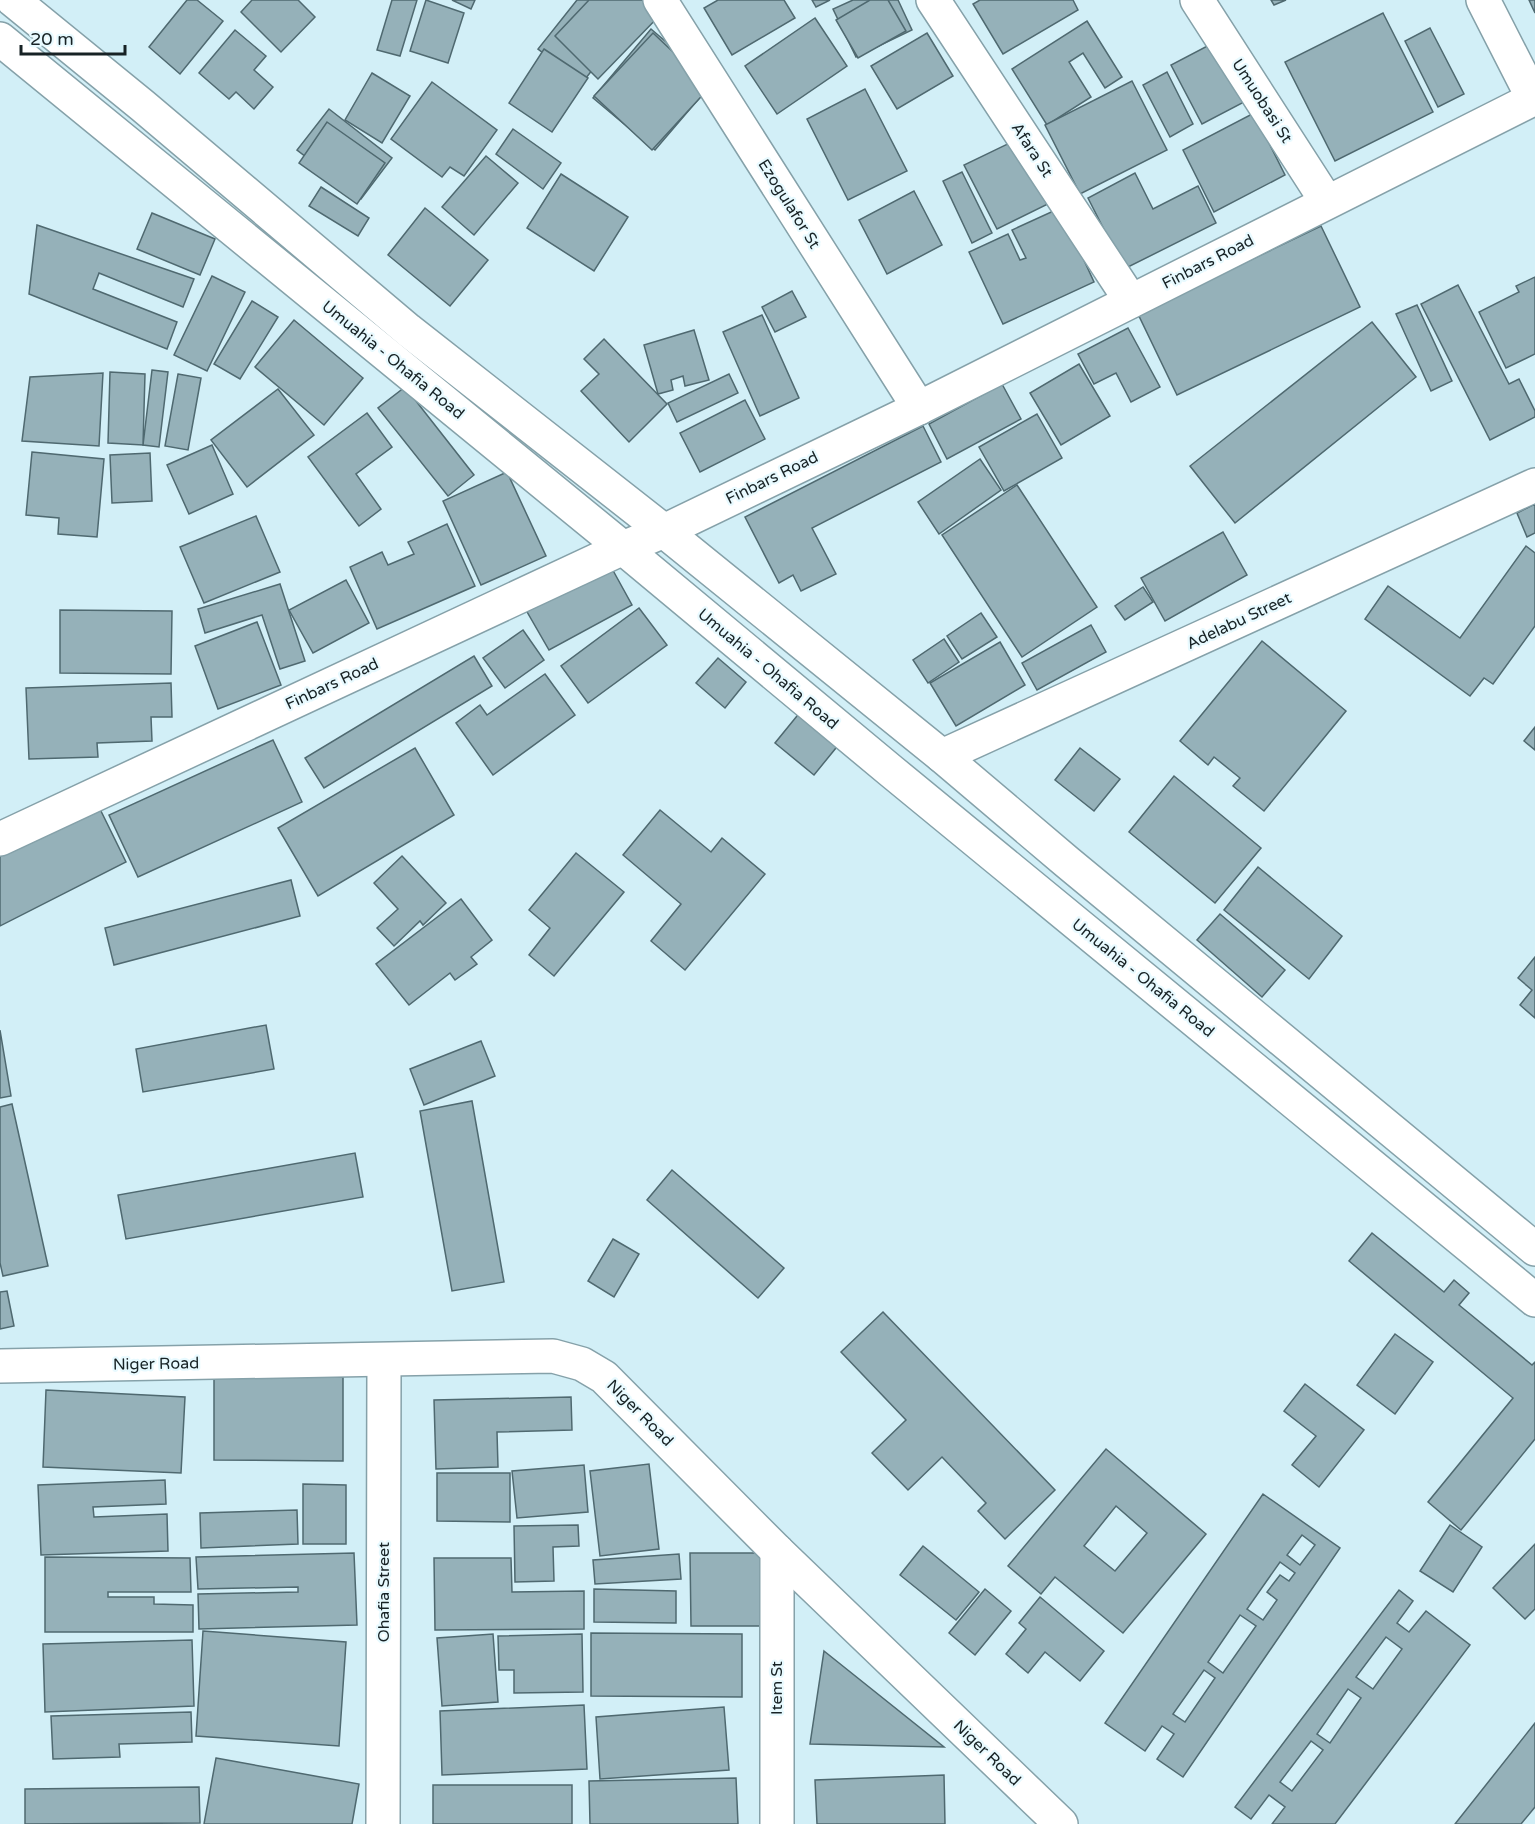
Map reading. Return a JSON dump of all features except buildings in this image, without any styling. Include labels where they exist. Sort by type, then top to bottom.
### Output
[{"type":"street","name":"Umuahia - Ohafia Road","points":[[13,0],[143,106],[408,330],[664,531],[942,756],[1535,1249]]},
{"type":"street","name":"Ezogulafor St","points":[[660,0],[919,408]]},
{"type":"street","name":"Afara St","points":[[933,0],[1131,301]]},
{"type":"street","name":"Umuobasi St","points":[[1197,0],[1327,202]]},
{"type":"street","points":[[1483,0],[1534,98]]},
{"type":"street","name":"Umuahia - Ohafia Road","points":[[0,39],[623,548],[1535,1300]]},
{"type":"street","name":"Finbars Road","points":[[0,838],[664,531],[919,408],[1534,98]]},
{"type":"street","name":"Adelabu Street","points":[[942,756],[1535,485]]},
{"type":"street","name":"Niger Road","points":[[0,1366],[384,1361],[553,1356],[582,1364],[604,1377],[777,1551],[1061,1824]]},
{"type":"street","name":"Ohafia Street","points":[[383,1824],[384,1361]]},
{"type":"street","name":"Item St","points":[[777,1551],[777,1824]]}]
